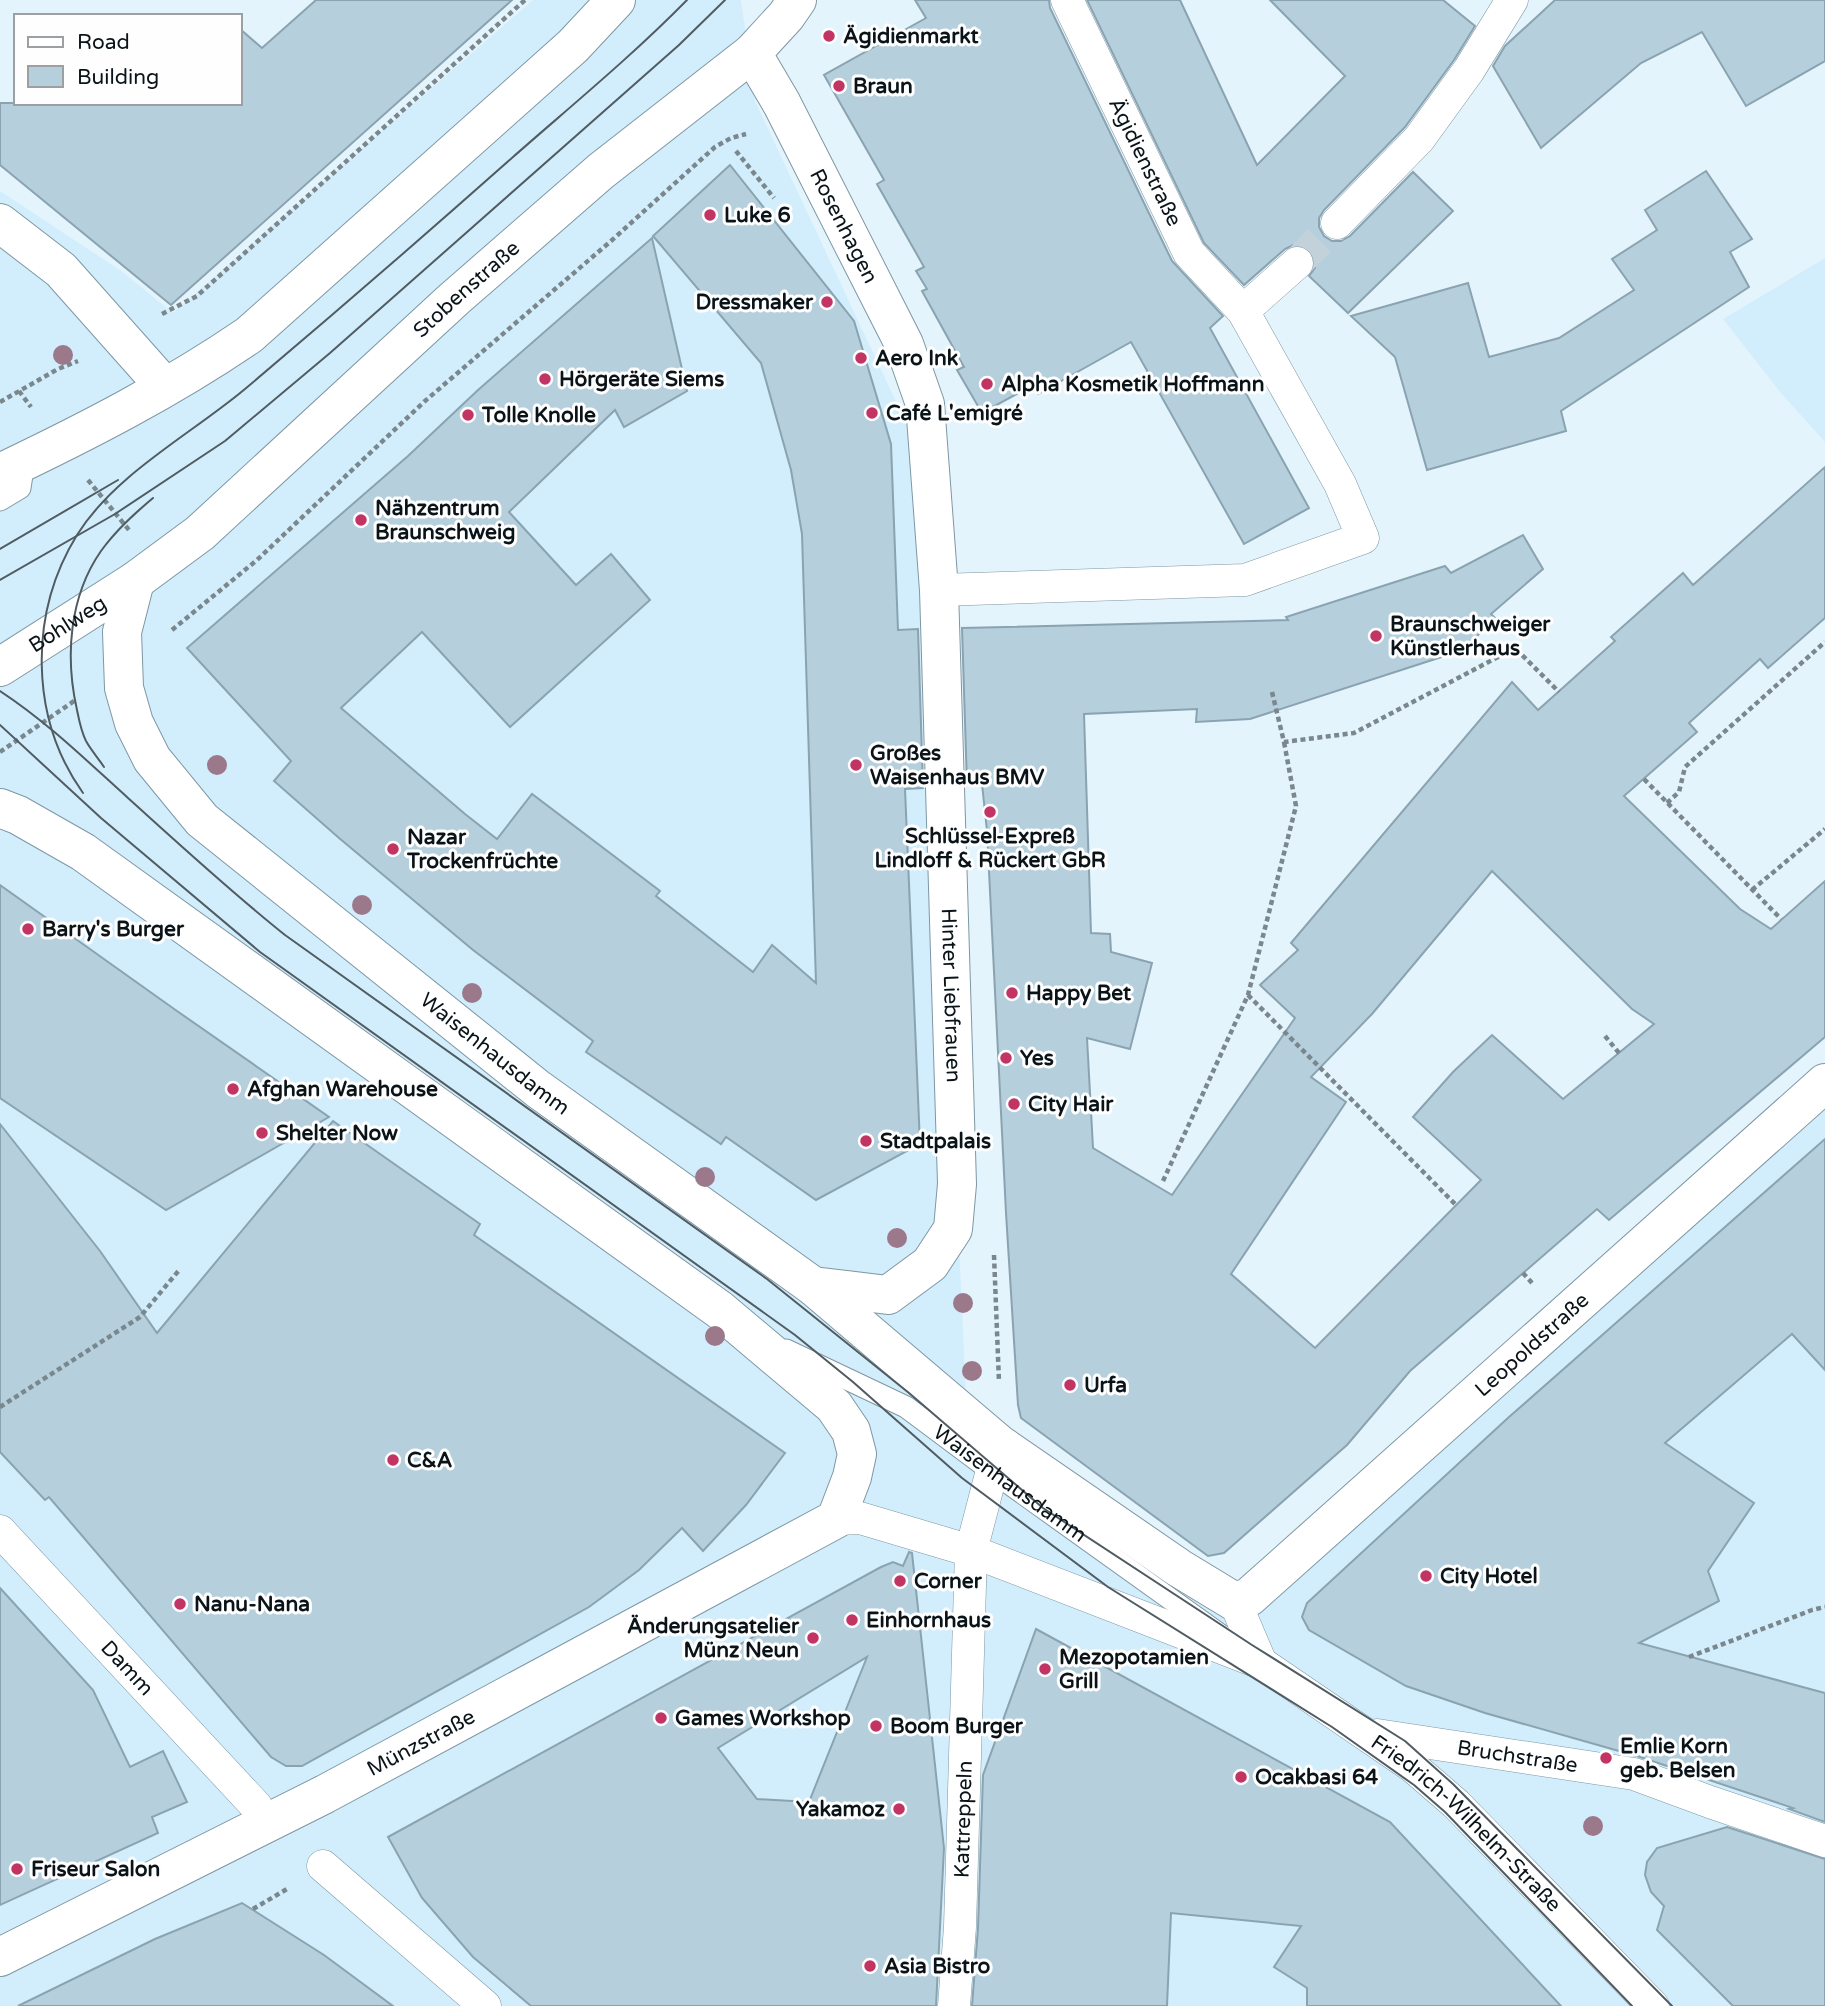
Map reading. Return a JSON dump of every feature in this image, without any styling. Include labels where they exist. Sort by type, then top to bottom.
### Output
[{"type":"street","points":[[12,468],[203,366],[248,335],[573,46],[616,0]]},
{"type":"street","name":"Stobenstraße","points":[[148,572],[200,533],[454,299],[601,171],[752,53],[797,0]]},
{"type":"street","name":"Ägidienstraße","points":[[939,590],[1245,580],[1363,538],[1340,484],[1242,311],[1189,253],[1068,0]]},
{"type":"street","points":[[1337,223],[1419,139],[1469,71],[1512,0]]},
{"type":"street","name":"Rosenhagen","points":[[752,53],[782,104],[904,344],[925,404]]},
{"type":"street","points":[[0,223],[61,270],[165,387]]},
{"type":"street","points":[[1242,311],[1297,263]]},
{"type":"street","name":"Hinter Liebfrauen","points":[[813,1286],[888,1296],[930,1264],[953,1229],[957,1184],[939,590],[925,404]]},
{"type":"street","name":"Waisenhausdamm","points":[[148,572],[122,632],[124,688],[134,723],[152,759],[202,820],[538,1089],[813,1286],[996,1458]]},
{"type":"street","name":"Bohlweg","points":[[0,667],[148,572]]},
{"type":"street","name":"Waisenhausdamm","points":[[0,808],[18,815],[83,852],[746,1331],[834,1406],[851,1431],[857,1454],[849,1487],[836,1519]]},
{"type":"street","name":"Leopoldstraße","points":[[1235,1602],[1249,1597],[1825,1083]]},
{"type":"street","points":[[971,1551],[996,1458],[1235,1602],[1261,1663]]},
{"type":"street","name":"Friedrich-Wilhelm-Straße","points":[[836,1519],[860,1518],[971,1551],[1261,1663],[1412,1766],[1456,1804],[1653,2006]]},
{"type":"street","name":"Münzstraße","points":[[0,1957],[304,1805],[836,1519]]},
{"type":"street","name":"Damm","points":[[0,1531],[256,1806]]},
{"type":"street","name":"Kattreppeln","points":[[954,2006],[960,1927],[971,1551]]},
{"type":"street","name":"Bruchstraße","points":[[1365,1733],[1634,1773],[1825,1841]]},
{"type":"street","points":[[323,1867],[485,2006]]},
{"type":"lane","points":[[0,499],[20,488],[12,468]]},
{"type":"lane","name":"Waisenhausdamm","points":[[746,1331],[906,1407],[996,1458],[1261,1663]]},
{"type":"path","points":[[158,316],[197,296],[525,0]]},
{"type":"path","points":[[19,391],[123,524],[148,572],[201,608],[257,560],[425,401],[611,241],[715,147],[731,138],[746,134]]},
{"type":"path","points":[[0,402],[58,369],[126,344]]},
{"type":"path","points":[[1667,803],[1679,792],[1685,767],[1825,642]]},
{"type":"path","points":[[1284,742],[1354,733],[1516,648],[1559,692]]},
{"type":"path","points":[[0,752],[124,665]]},
{"type":"path","points":[[1163,1181],[1248,995],[1296,806],[1272,692]]},
{"type":"path","points":[[1644,779],[1781,919]]},
{"type":"path","points":[[1752,890],[1825,829]]},
{"type":"path","points":[[1248,995],[1456,1205]]},
{"type":"path","points":[[1605,1036],[1619,1053]]},
{"type":"path","points":[[0,1407],[140,1317],[180,1269]]},
{"type":"path","points":[[1689,1657],[1825,1607]]},
{"type":"shaded area","points":[[533,0],[741,0],[755,101],[923,459],[966,1397],[1235,1597],[1385,1502],[1825,1110],[1825,2006],[0,2006],[0,191],[120,270],[173,313]]},
{"type":"shaded area","points":[[1825,258],[1825,442],[1780,392],[1723,319]]},
{"type":"building","points":[[316,0],[512,0],[171,305],[0,165],[0,103],[242,105],[242,31],[262,48]]},
{"type":"building","points":[[915,0],[1049,0],[1050,8],[1172,261],[1223,316],[1210,328],[1309,508],[1244,544],[1131,342],[1038,394],[1033,385],[982,413],[957,370],[964,367],[922,291],[927,289],[916,271],[924,267],[877,184],[884,180],[824,75],[926,18]]},
{"type":"building","points":[[1087,0],[1180,0],[1257,165],[1345,76],[1270,0],[1443,0],[1475,26],[1454,60],[1405,127],[1324,210],[1319,218],[1319,227],[1324,236],[1332,241],[1341,241],[1350,236],[1413,172],[1453,211],[1348,313],[1309,276],[1315,268],[1315,259],[1310,250],[1302,245],[1285,249],[1244,285],[1204,243]]},
{"type":"building","points":[[1555,0],[1825,0],[1825,61],[1746,106],[1702,32],[1641,63],[1541,148],[1493,66],[1505,46]]},
{"type":"building","points":[[730,165],[854,321],[891,444],[898,630],[918,629],[923,788],[905,789],[920,1144],[816,1200],[726,1137],[721,1144],[586,1052],[593,1041],[473,950],[274,781],[291,761],[187,648],[408,456],[478,390],[652,238],[687,391],[624,427],[615,410],[509,512],[576,585],[611,554],[650,600],[510,727],[422,632],[341,708],[497,839],[532,794],[660,891],[656,896],[753,972],[772,945],[816,983],[802,534],[791,470],[761,363],[653,236]]},
{"type":"building","points":[[1706,171],[1752,239],[1730,252],[1749,287],[1561,411],[1566,431],[1427,470],[1395,357],[1351,316],[1468,283],[1489,357],[1559,338],[1634,290],[1612,259],[1657,230],[1645,210]]},
{"type":"building","points":[[1825,467],[1825,618],[1768,668],[1760,659],[1689,723],[1697,732],[1624,796],[1740,909],[1771,929],[1825,881],[1825,1037],[1609,1220],[1597,1209],[1410,1371],[1347,1445],[1224,1553],[1208,1556],[1021,1418],[1006,1213],[987,831],[982,784],[967,785],[962,628],[1288,620],[1286,617],[1445,566],[1451,573],[1523,535],[1543,569],[1491,614],[1495,618],[1463,650],[1250,719],[1196,722],[1197,709],[1084,714],[1091,933],[1110,934],[1111,952],[1152,963],[1130,1049],[1087,1038],[1093,1148],[1172,1195],[1295,1018],[1260,985],[1298,950],[1291,943],[1512,682],[1538,710],[1615,641],[1611,637],[1683,573],[1693,585]],"holes":[[[1492,871],[1632,1009],[1654,1024],[1563,1099],[1492,1035],[1453,1072],[1413,1117],[1481,1180],[1315,1348],[1231,1274],[1346,1102],[1311,1077],[1372,1014]]]},
{"type":"building","points":[[0,885],[329,1117],[166,1210],[0,1098]]},
{"type":"building","points":[[333,1121],[480,1224],[474,1235],[785,1453],[746,1505],[703,1551],[682,1528],[639,1570],[589,1607],[302,1766],[286,1766],[271,1757],[49,1497],[45,1500],[0,1452],[0,1124],[100,1251],[157,1333]]},
{"type":"building","points":[[1825,1139],[1825,1370],[1792,1334],[1665,1443],[1754,1503],[1708,1571],[1719,1601],[1639,1643],[1825,1693],[1825,1822],[1789,1809],[1793,1808],[1640,1757],[1485,1713],[1406,1686],[1309,1630],[1302,1617],[1307,1603],[1509,1417]]},
{"type":"building","points":[[909,1552],[912,1553],[944,1848],[936,2006],[531,2006],[473,1957],[422,1898],[388,1837],[881,1567],[893,1562],[903,1566]],"holes":[[[867,1657],[809,1802],[757,1799],[718,1748]]]},
{"type":"building","points":[[0,1588],[93,1690],[130,1767],[163,1751],[187,1802],[152,1817],[158,1833],[0,1905]]},
{"type":"building","points":[[1036,1629],[1390,1822],[1561,2006],[1307,2006],[1307,1988],[1274,1967],[1301,1926],[1171,1913],[1167,2006],[972,2006],[978,1928],[983,1775]]},
{"type":"building","points":[[1727,1827],[1825,1859],[1825,2006],[1733,2006],[1657,1930],[1664,1906],[1651,1892],[1645,1875],[1647,1862],[1657,1848]]},
{"type":"building","points":[[242,1903],[324,1955],[393,2006],[18,2006],[155,1939]]},
{"type":"tunnel","points":[[1297,263],[1337,223]]},
{"type":"tram line","points":[[83,793],[65,763],[53,732],[45,699],[42,665],[50,598],[61,565],[93,513],[132,474],[245,389],[379,274],[623,61],[687,0]]},
{"type":"tram line","points":[[0,580],[115,514],[225,441],[330,353],[679,45],[725,0]]},
{"type":"tram line","points":[[0,549],[118,480]]},
{"type":"tram line","points":[[104,767],[90,748],[79,722],[71,669],[72,628],[82,588],[101,551],[153,498]]},
{"type":"tram line","points":[[0,691],[66,742],[205,868],[285,935],[767,1279],[909,1393],[1043,1508],[1405,1741],[1453,1784],[1672,2006]]},
{"type":"tram line","points":[[0,725],[101,818],[260,952],[795,1335],[962,1478],[1108,1587],[1332,1727],[1414,1785],[1445,1812],[1632,2006]]},
{"type":"place","name":"Ägidienmarkt","points":[[829,36]]},
{"type":"place","name":"Braun","points":[[839,86]]},
{"type":"place","name":"Luke 6","points":[[710,215]]},
{"type":"place","name":"Dressmaker","points":[[827,302]]},
{"type":"place","name":"Aero Ink","points":[[861,358]]},
{"type":"place","name":"Hörgeräte Siems","points":[[545,379]]},
{"type":"place","name":"Alpha Kosmetik Hoffmann","points":[[987,384]]},
{"type":"place","name":"Café L'emigré","points":[[872,413]]},
{"type":"place","name":"Tolle Knolle","points":[[468,415]]},
{"type":"place","name":"Nähzentrum Braunschweig","points":[[361,520]]},
{"type":"place","name":"Braunschweiger Künstlerhaus","points":[[1376,636]]},
{"type":"place","name":"Großes Waisenhaus BMV","points":[[856,765]]},
{"type":"place","name":"Schlüssel-Expreß Lindloff & Rückert GbR","points":[[990,812]]},
{"type":"place","name":"Nazar Trockenfrüchte","points":[[393,849]]},
{"type":"place","name":"Barry's Burger","points":[[28,929]]},
{"type":"place","name":"Happy Bet","points":[[1012,993]]},
{"type":"place","name":"Yes","points":[[1006,1058]]},
{"type":"place","name":"Afghan Warehouse","points":[[233,1089]]},
{"type":"place","name":"City Hair","points":[[1014,1104]]},
{"type":"place","name":"Shelter Now","points":[[262,1133]]},
{"type":"place","name":"Stadtpalais","points":[[866,1141]]},
{"type":"place","name":"Urfa","points":[[1070,1385]]},
{"type":"place","name":"C&A","points":[[393,1460]]},
{"type":"place","name":"City Hotel","points":[[1426,1576]]},
{"type":"place","name":"Corner","points":[[900,1581]]},
{"type":"place","name":"Nanu-Nana","points":[[180,1604]]},
{"type":"place","name":"Einhornhaus","points":[[852,1620]]},
{"type":"place","name":"Änderungsatelier Münz Neun","points":[[813,1638]]},
{"type":"place","name":"Mezopotamien Grill","points":[[1045,1669]]},
{"type":"place","name":"Games Workshop","points":[[661,1718]]},
{"type":"place","name":"Boom Burger","points":[[876,1726]]},
{"type":"place","name":"Emlie Korn geb. Belsen","points":[[1606,1758]]},
{"type":"place","name":"Ocakbasi 64","points":[[1241,1777]]},
{"type":"place","name":"Yakamoz","points":[[899,1809]]},
{"type":"place","name":"Friseur Salon","points":[[17,1869]]},
{"type":"place","name":"Asia Bistro","points":[[870,1966]]}]
